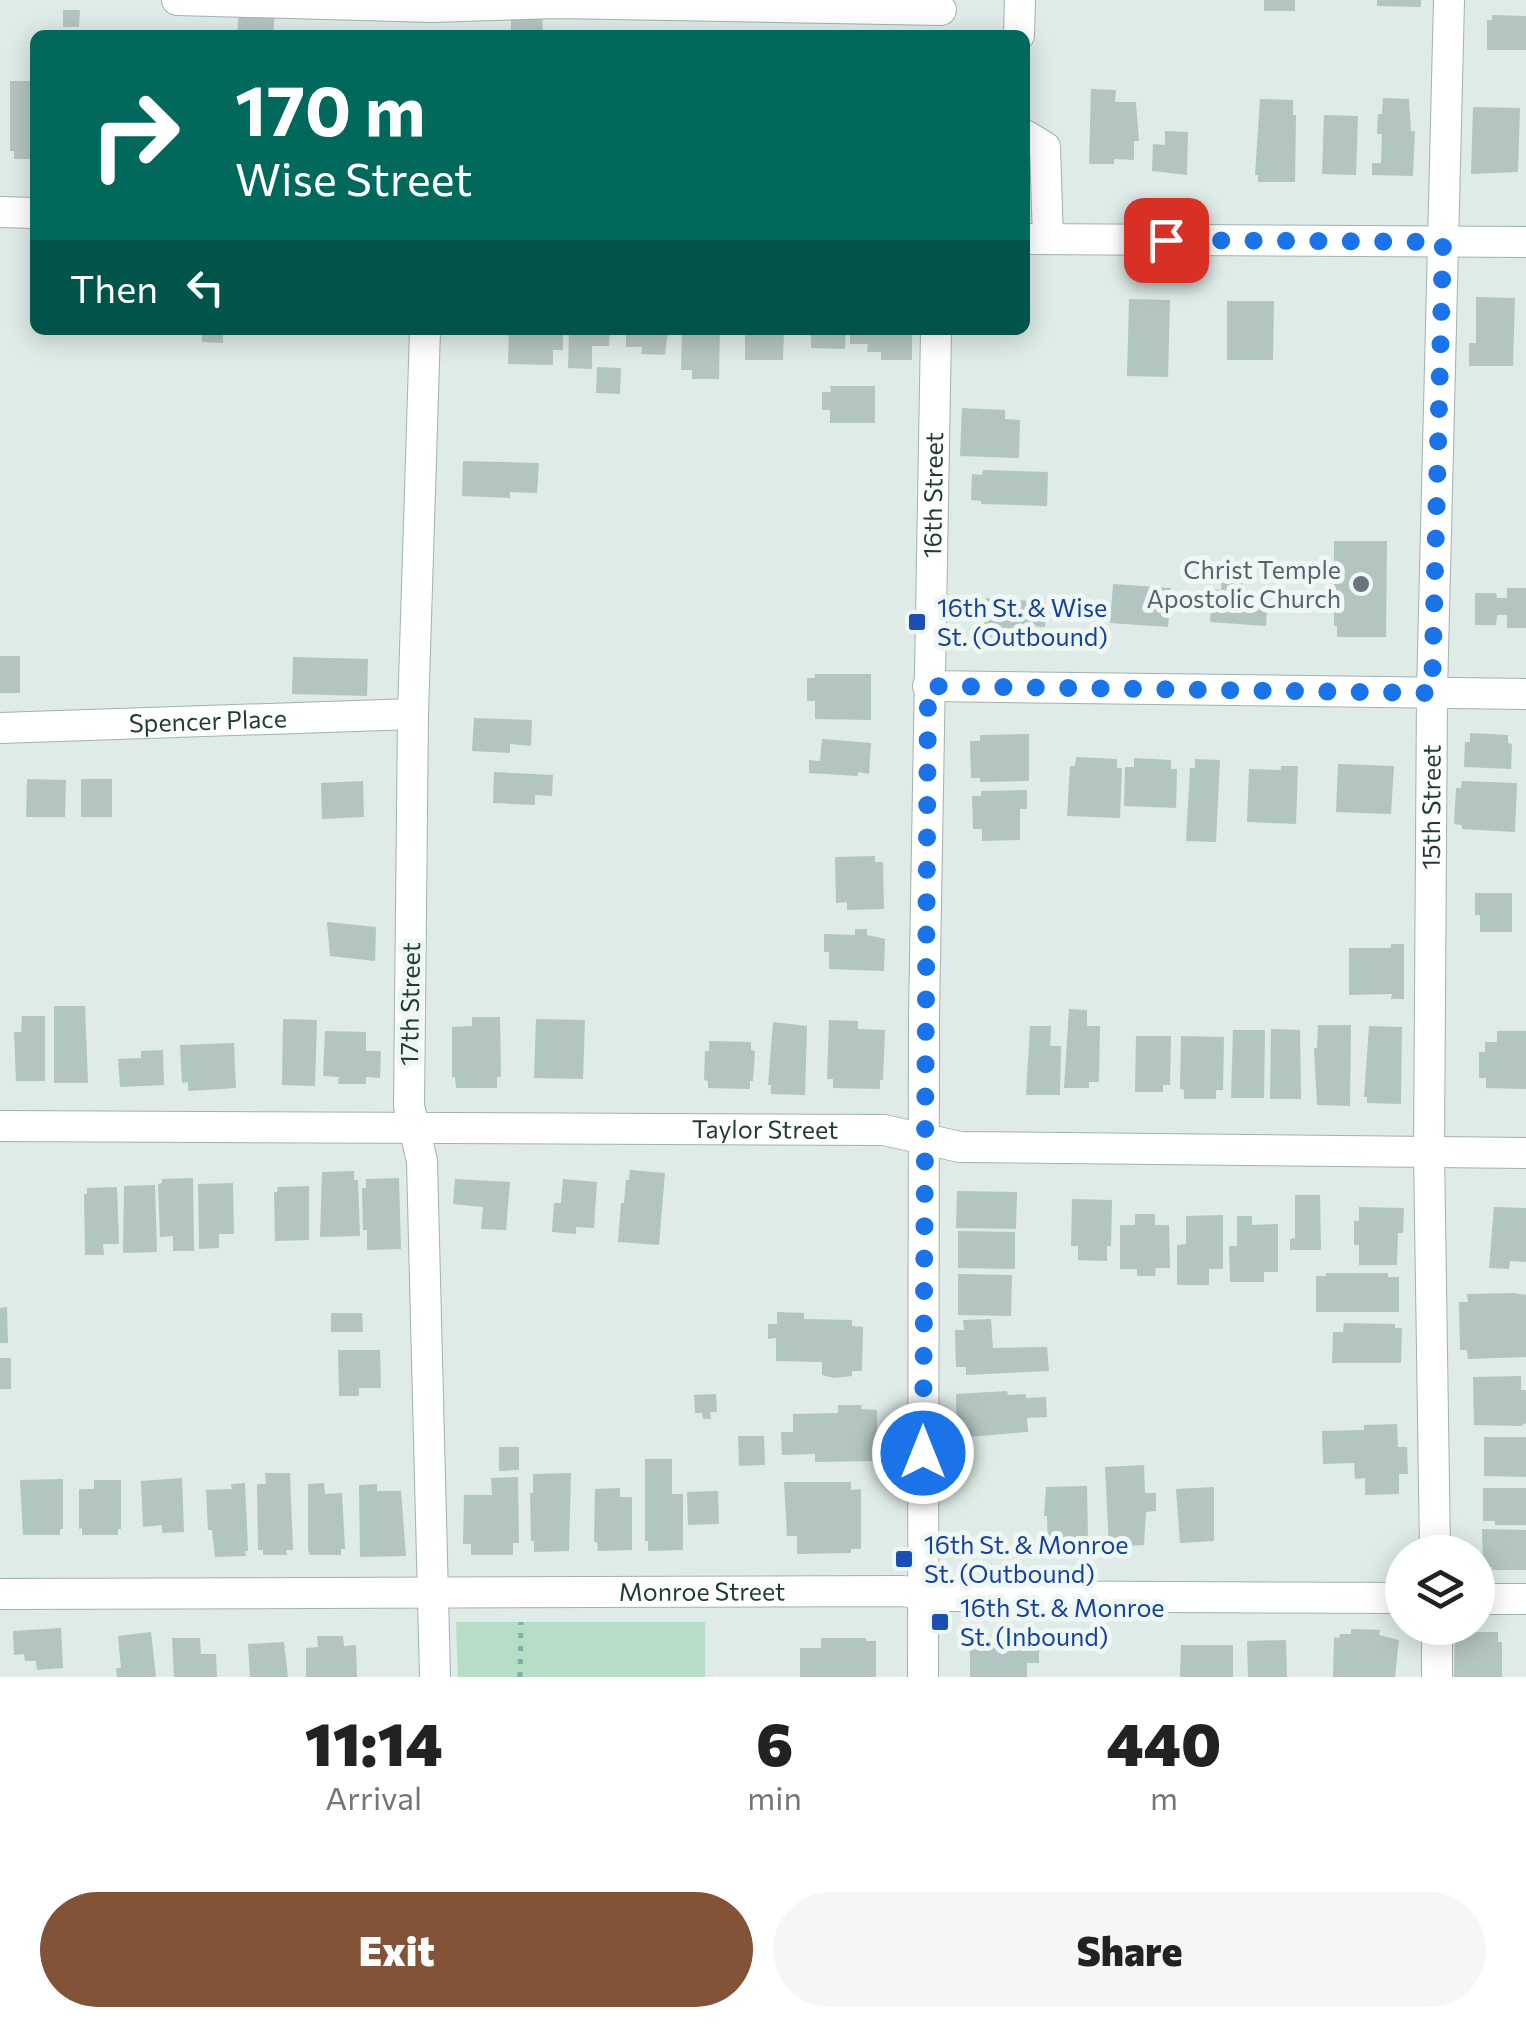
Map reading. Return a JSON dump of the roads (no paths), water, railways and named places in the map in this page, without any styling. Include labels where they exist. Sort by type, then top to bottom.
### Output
[{"type":"street","points":[[177,0],[432,14],[559,3],[941,15]]},
{"type":"street","points":[[1019,30],[1020,0]]},
{"type":"street","name":"15th Street","points":[[1436,1535],[1428,1151],[1432,693],[1449,0]]},
{"type":"street","points":[[1030,138],[1045,147],[1036,239],[1526,242]]},
{"type":"street","points":[[0,212],[30,214]]},
{"type":"street","name":"17th Street","points":[[425,335],[413,714],[409,1106],[422,1161],[434,1677]]},
{"type":"street","name":"16th Street","points":[[923,1677],[923,1140],[936,335]]},
{"type":"street","points":[[928,686],[1526,694]]},
{"type":"street","name":"Spencer Place","points":[[0,728],[413,714]]},
{"type":"street","name":"Taylor Street","points":[[0,1126],[884,1130],[960,1148],[1526,1153]]},
{"type":"street","name":"Monroe Street","points":[[0,1594],[1385,1598]]},
{"type":"street","points":[[1495,1598],[1526,1599]]},
{"type":"street","points":[[1436,1645],[1437,1677]]},
{"type":"place","name":"Christ Temple Apostolic Church","points":[[1361,584]]},
{"type":"place","name":"16th St. & Wise St. (Outbound)","points":[[917,622]]},
{"type":"place","name":"16th St. & Monroe St. (Outbound)","points":[[904,1559]]},
{"type":"place","name":"16th St. & Monroe St. (Inbound)","points":[[940,1622]]}]
